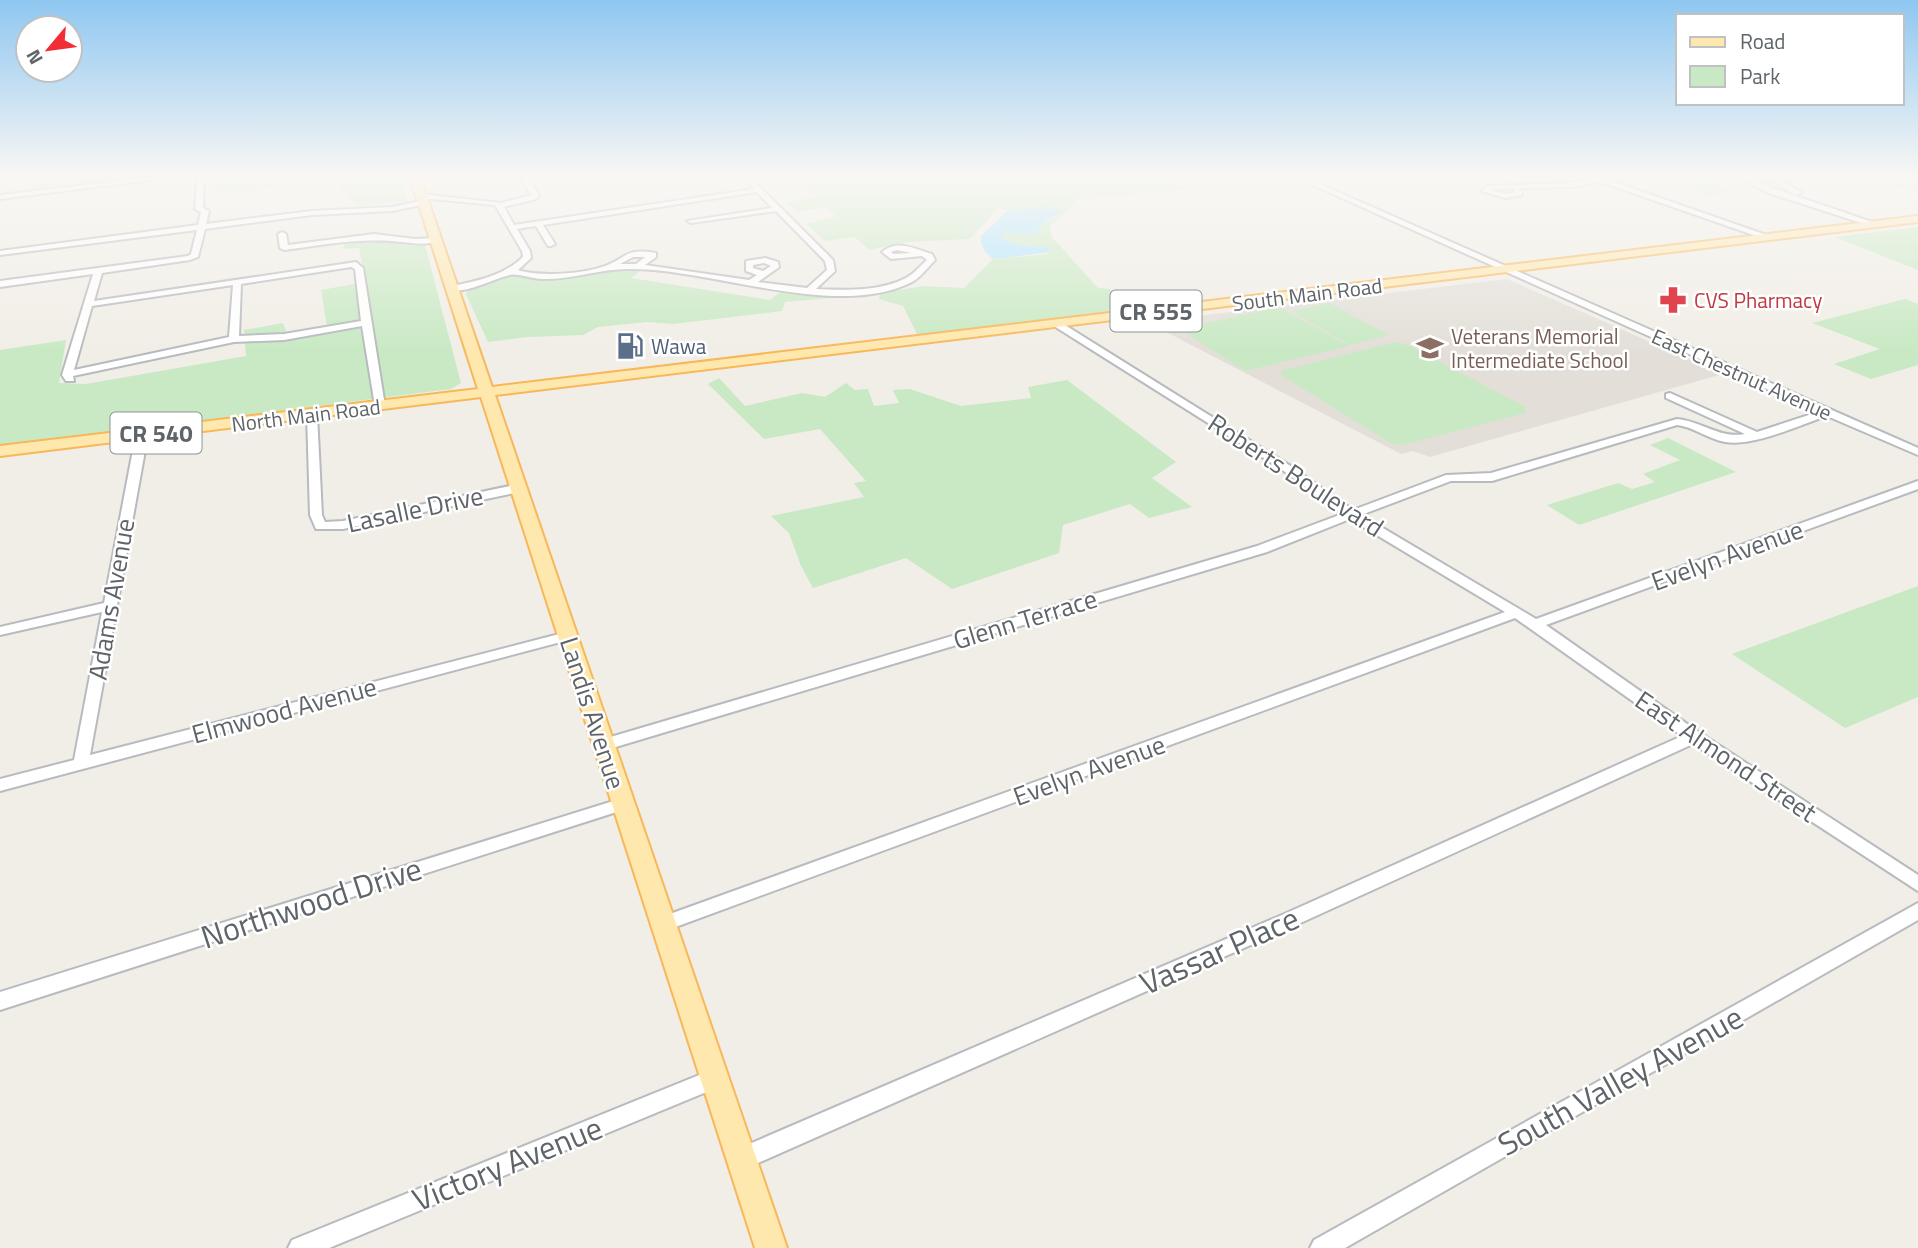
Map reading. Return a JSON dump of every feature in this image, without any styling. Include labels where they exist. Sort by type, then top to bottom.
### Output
[{"type":"main road","name":"Landis Avenue","points":[[433,235],[771,1248]]},
{"type":"main road","name":"South Main Road","points":[[487,393],[1794,235]]},
{"type":"main road","name":"North Main Road","points":[[0,451],[487,393]]},
{"type":"street","points":[[1,255],[143,235]]},
{"type":"street","points":[[0,284],[190,258],[195,255],[200,235]]},
{"type":"street","points":[[282,235],[289,266]]},
{"type":"street","points":[[452,289],[484,283],[512,271],[527,258],[518,235]]},
{"type":"street","points":[[545,235],[551,244]]},
{"type":"street","points":[[803,235],[831,264],[831,271],[810,290]]},
{"type":"street","name":"East Chestnut Avenue","points":[[1431,235],[1918,452]]},
{"type":"street","points":[[1763,235],[1771,238]]},
{"type":"street","points":[[284,248],[374,236],[415,241],[435,240]]},
{"type":"street","points":[[605,268],[631,254],[653,255],[637,271]]},
{"type":"street","points":[[637,271],[658,278],[857,292],[911,279],[931,260],[929,256],[922,254]]},
{"type":"street","points":[[89,304],[237,282],[289,266],[353,264],[359,268],[380,406]]},
{"type":"street","points":[[512,271],[524,276],[543,277],[605,268],[668,271],[750,285],[763,293]]},
{"type":"street","points":[[80,380],[69,379],[68,374],[98,271]]},
{"type":"street","points":[[658,278],[668,271]]},
{"type":"street","points":[[750,285],[763,274]]},
{"type":"street","points":[[234,339],[237,282]]},
{"type":"street","points":[[68,374],[234,339],[284,337],[366,323]]},
{"type":"street","name":"Roberts Boulevard","points":[[1057,324],[1285,467],[1350,513],[1535,624]]},
{"type":"street","points":[[1670,396],[1753,435]]},
{"type":"street","points":[[1683,422],[1726,439],[1736,439],[1827,412]]},
{"type":"street","name":"Lasalle Drive","points":[[313,414],[317,520],[320,526],[333,527],[519,488]]},
{"type":"street","name":"Glenn Terrace","points":[[603,745],[1262,549],[1350,513],[1457,475],[1486,478],[1683,422],[1698,415],[1718,418]]},
{"type":"street","name":"Adams Avenue","points":[[81,763],[142,434]]},
{"type":"street","name":"Evelyn Avenue","points":[[1535,624],[1918,485]]},
{"type":"street","points":[[0,631],[110,606]]},
{"type":"street","name":"Evelyn Avenue","points":[[663,924],[1515,613]]},
{"type":"street","name":"East Almond Street","points":[[1535,624],[1694,737],[1918,884]]},
{"type":"street","name":"Elmwood Avenue","points":[[0,785],[568,636]]},
{"type":"street","name":"Vassar Place","points":[[741,1159],[1276,926],[1694,737]]},
{"type":"street","name":"Northwood Drive","points":[[0,1001],[623,804]]},
{"type":"street","name":"South Valley Avenue","points":[[1322,1248],[1918,911]]},
{"type":"street","name":"Victory Avenue","points":[[300,1248],[714,1079]]},
{"type":"shaded area","name":"Veterans Memorial Intermediate School","points":[[1507,279],[1723,374],[1430,457],[1413,451],[1401,454],[1147,322]]},
{"type":"green space","points":[[819,235],[973,235],[970,239],[909,242],[869,250],[854,237],[825,241]]},
{"type":"green space","points":[[1052,235],[1098,288],[1110,289],[1124,304],[1120,310],[918,336],[903,306],[879,299],[880,293],[924,286],[964,288],[993,259],[1048,254],[1047,247],[1017,245],[1001,237]]},
{"type":"green space","points":[[1918,235],[1918,270],[1834,237]]},
{"type":"green space","points":[[379,236],[425,245],[461,383],[451,389],[0,446],[0,350],[66,340],[59,383],[86,384],[246,356],[244,330],[283,323],[289,339],[328,332],[321,290],[366,282],[359,248],[342,249],[346,242]]},
{"type":"green space","points":[[644,268],[631,278],[770,300],[784,289],[876,294],[785,302],[782,311],[673,324],[647,322],[598,327],[583,335],[527,337],[488,342],[466,294],[468,290],[508,275],[546,280]]},
{"type":"green space","points":[[1905,299],[1918,304],[1918,365],[1871,379],[1834,364],[1880,349],[1812,323]]},
{"type":"green space","points":[[1329,303],[1389,335],[1350,345],[1291,311]]},
{"type":"green space","points":[[1279,307],[1349,346],[1245,371],[1180,329]]},
{"type":"green space","points":[[1395,342],[1406,344],[1526,407],[1525,413],[1403,445],[1392,444],[1281,375],[1281,371]]},
{"type":"green space","points":[[719,378],[745,406],[802,393],[825,397],[846,383],[855,390],[868,389],[874,406],[899,403],[893,390],[910,389],[961,406],[1031,398],[1028,387],[1067,380],[1176,462],[1152,478],[1192,507],[1149,518],[1130,504],[1063,525],[1059,553],[952,589],[906,558],[813,588],[801,566],[789,533],[771,516],[864,497],[854,483],[866,481],[820,429],[764,439],[708,384]]},
{"type":"green space","points":[[1668,438],[1736,472],[1579,525],[1547,505],[1618,483],[1632,489],[1655,482],[1643,474],[1680,460],[1650,445]]},
{"type":"green space","points":[[1918,586],[1918,697],[1845,728],[1732,654]]},
{"type":"water","points":[[1002,235],[1017,245],[1047,247],[1051,252],[993,259],[984,249],[981,236]]},
{"type":"place","name":"CVS Pharmacy","points":[[1673,300]]},
{"type":"place","name":"Wawa","points":[[630,346]]},
{"type":"place","name":"Veterans Memorial Intermediate School","points":[[1430,348]]}]
